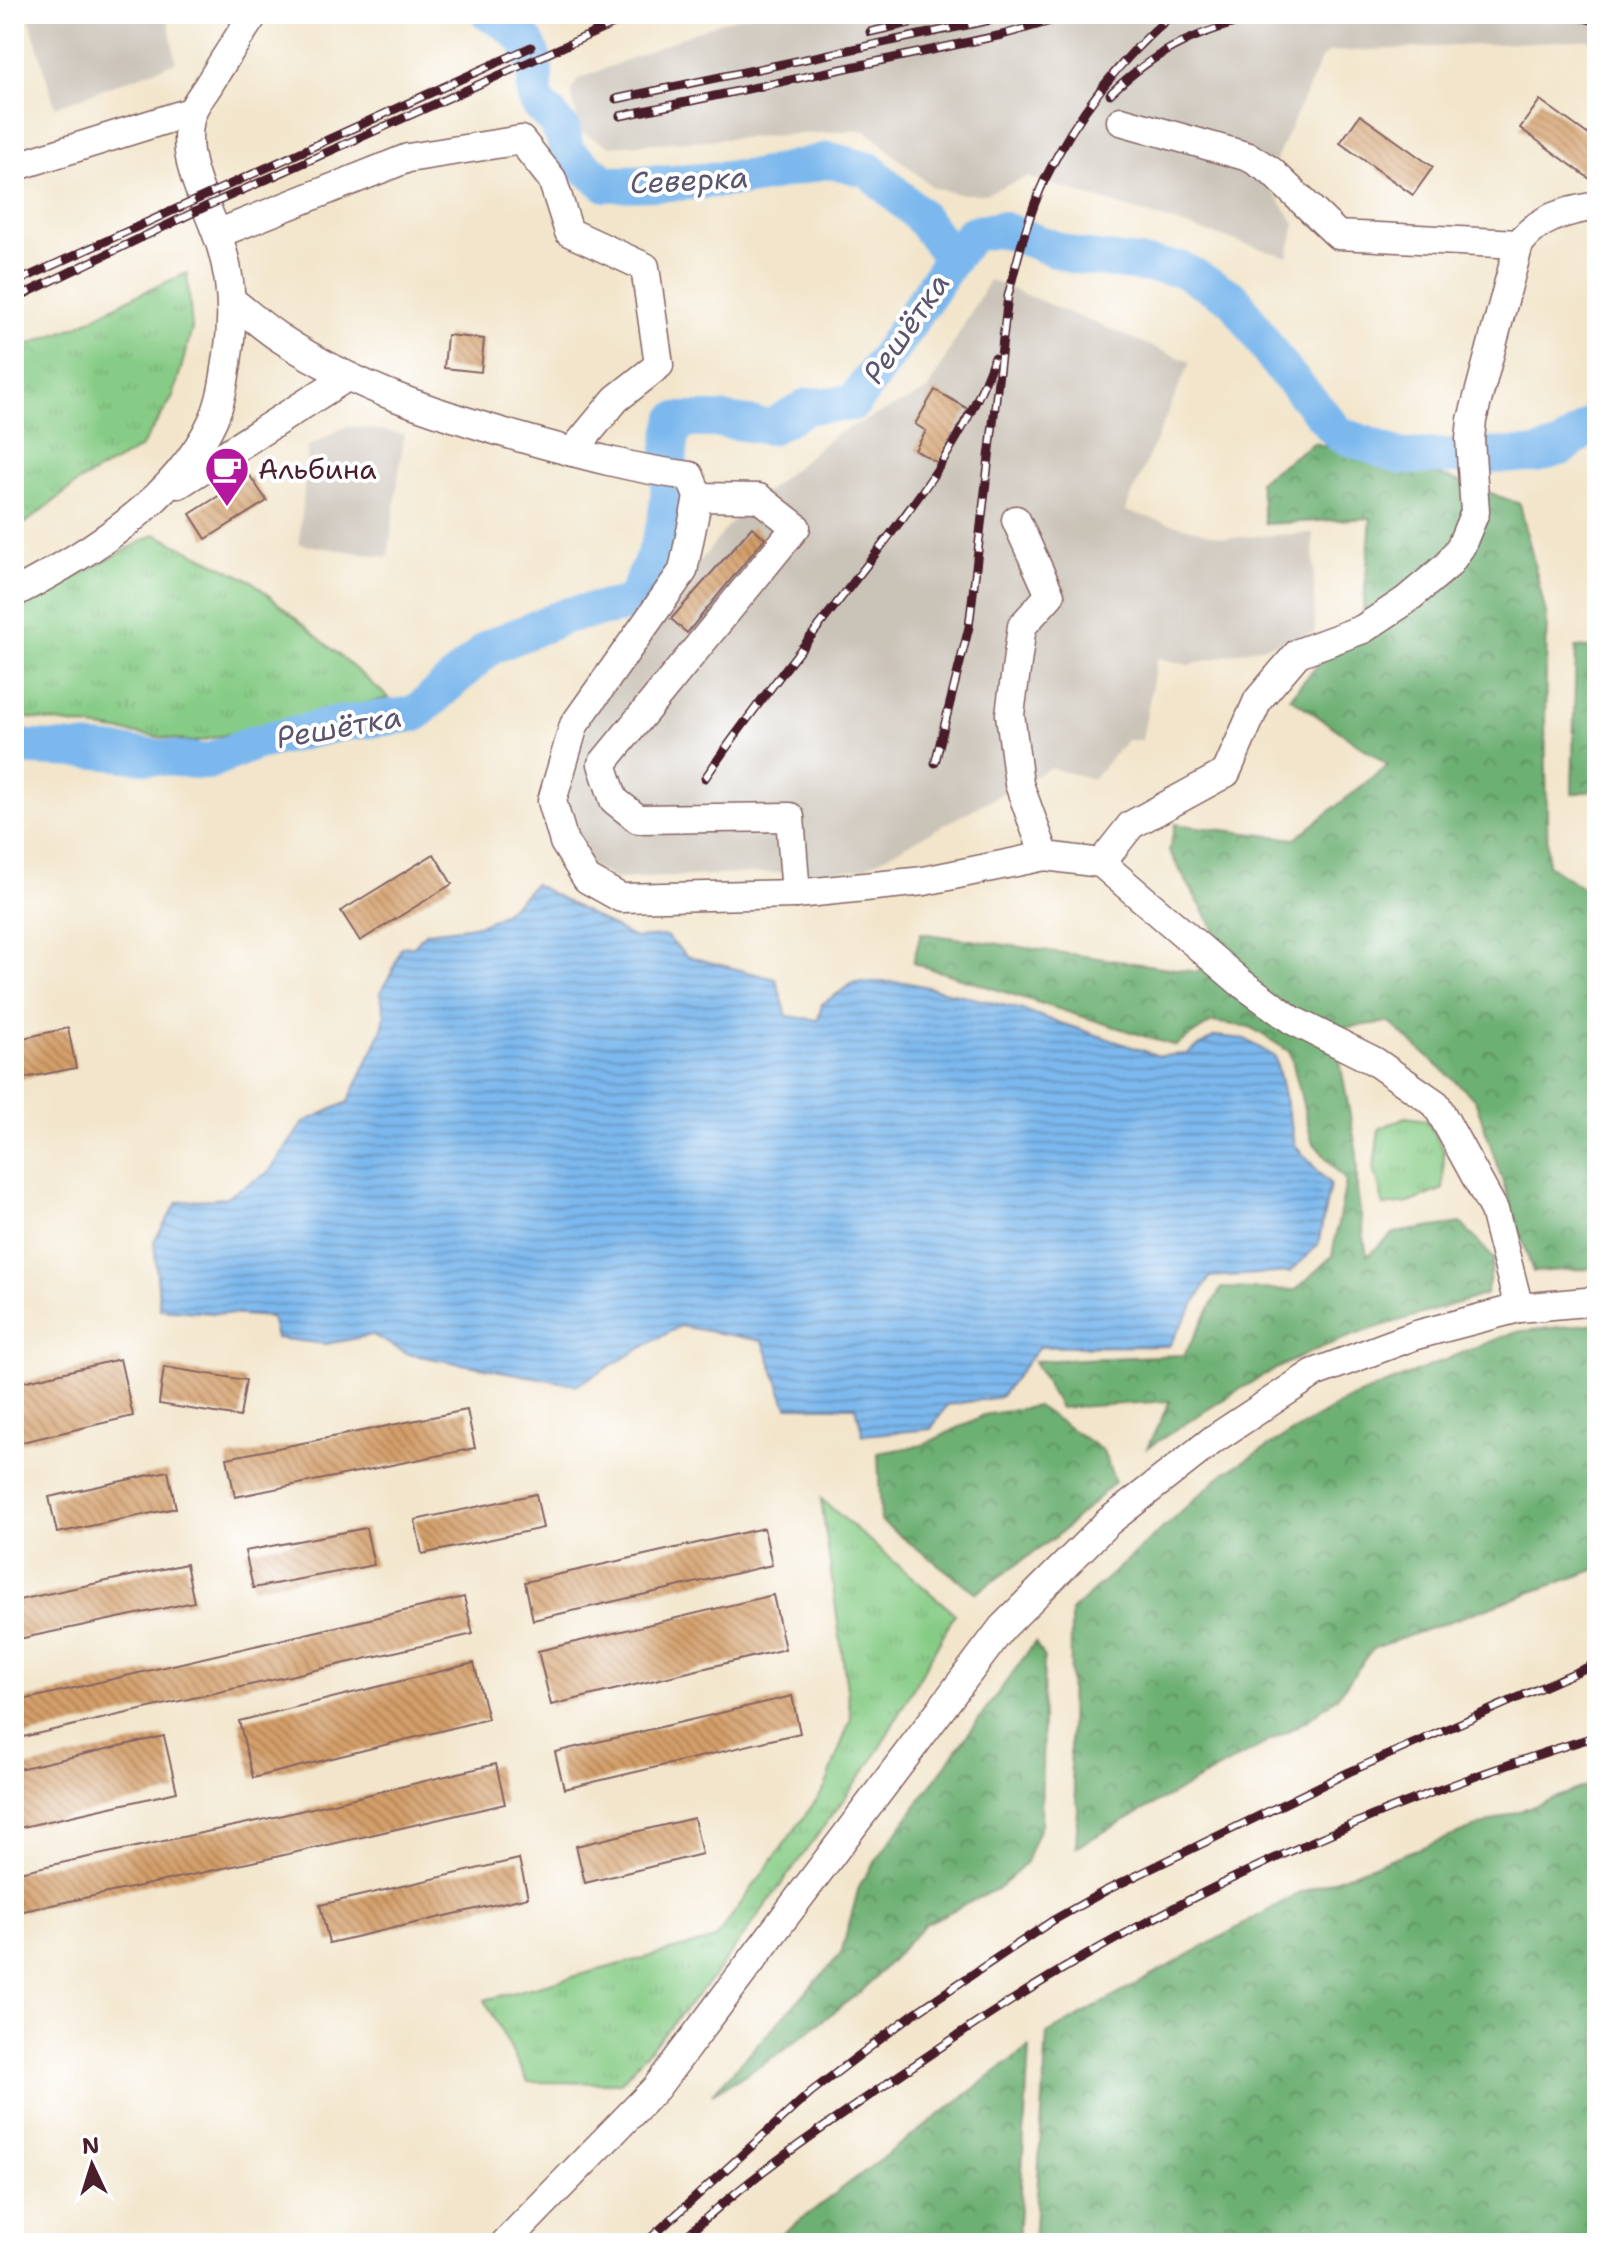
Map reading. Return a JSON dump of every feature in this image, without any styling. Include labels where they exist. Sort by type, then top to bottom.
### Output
[{"type":"street","points":[[14,593],[121,529],[181,472],[213,419],[225,379],[232,301],[217,234],[193,174],[189,151],[193,111],[254,14]]},
{"type":"street","points":[[14,167],[193,111]]},
{"type":"street","points":[[1121,121],[1249,157],[1271,171],[1338,235],[1519,244]]},
{"type":"street","points":[[217,234],[408,158],[521,140],[552,179],[569,232],[645,267],[659,365],[616,399],[572,452]]},
{"type":"street","points":[[1101,863],[1131,825],[1226,773],[1258,700],[1298,653],[1363,629],[1405,601],[1448,565],[1475,512],[1470,439],[1475,403],[1519,244],[1539,223],[1597,206]]},
{"type":"street","points":[[232,301],[279,338],[347,377],[442,415],[694,486],[759,498],[796,527],[602,764],[614,800],[638,819],[790,817],[796,894]]},
{"type":"street","points":[[151,502],[347,377]]},
{"type":"street","points":[[694,486],[683,571],[574,725],[552,801],[564,842],[587,879],[621,898],[796,894],[924,881],[1045,856],[1101,863],[1240,982],[1292,1020],[1374,1061],[1436,1104],[1494,1210],[1519,1308]]},
{"type":"street","points":[[1016,520],[1050,595],[1022,626],[1010,714],[1019,784],[1045,856]]},
{"type":"street","points":[[505,2243],[656,2088],[1002,1628],[1108,1522],[1214,1439],[1314,1373],[1416,1335],[1519,1308],[1597,1301]]},
{"type":"shaded area","points":[[28,14],[167,14],[176,62],[55,107]]},
{"type":"shaded area","points":[[753,14],[1597,14],[1597,39],[1330,52],[1321,59],[1266,182],[1295,223],[1288,257],[1027,177],[985,194],[958,194],[932,187],[865,130],[609,146],[581,132],[571,91],[579,79],[721,22]]},
{"type":"shaded area","points":[[989,280],[1190,362],[1125,511],[1225,538],[1313,533],[1315,633],[1189,665],[1157,658],[1142,740],[1127,740],[1093,779],[1050,768],[862,869],[615,879],[586,863],[565,806],[589,720],[641,635],[733,520],[834,435],[927,391]]},
{"type":"shaded area","points":[[347,426],[404,434],[388,557],[299,544],[308,447]]},
{"type":"green space","points":[[187,273],[192,329],[173,397],[140,448],[80,481],[14,532],[14,350],[78,326]]},
{"type":"green space","points":[[1313,443],[1450,478],[1520,504],[1547,618],[1545,720],[1548,865],[1578,885],[1597,892],[1597,1268],[1533,1272],[1475,1099],[1389,1022],[1334,1029],[1357,1153],[1357,1191],[1367,1256],[1394,1233],[1461,1223],[1494,1259],[1486,1294],[1322,1347],[1241,1389],[1147,1448],[1170,1401],[1060,1408],[1034,1361],[1184,1355],[1221,1288],[1296,1290],[1332,1256],[1346,1181],[1312,1141],[1290,1052],[1250,1027],[1212,1022],[1175,1046],[913,963],[921,933],[1197,972],[1222,943],[1169,851],[1175,824],[1295,839],[1388,765],[1290,697],[1363,613],[1371,518],[1265,524],[1259,481]]},
{"type":"green space","points":[[155,534],[252,581],[389,698],[194,742],[14,716],[14,610]]},
{"type":"green space","points":[[1576,647],[1597,649],[1597,790],[1572,794]]},
{"type":"green space","points":[[1405,1117],[1426,1120],[1444,1150],[1443,1189],[1409,1203],[1384,1206],[1374,1168],[1379,1129]]},
{"type":"green space","points":[[1597,1323],[1597,1569],[1374,1648],[1336,1698],[1308,1720],[1076,1847],[1078,1808],[1070,1766],[1071,1611],[1225,1472],[1347,1400],[1514,1332]]},
{"type":"green space","points":[[1037,1406],[1103,1451],[1115,1482],[1057,1536],[976,1593],[881,1521],[878,1453],[923,1445],[984,1415]]},
{"type":"green space","points":[[821,1499],[955,1614],[874,1758],[714,1976],[620,2083],[528,2082],[485,2000],[715,1939],[825,1788],[851,1718]]},
{"type":"green space","points":[[1035,1642],[1044,1658],[1041,1824],[1026,1862],[1001,1887],[925,1924],[865,1988],[775,2057],[712,2094],[841,1954],[860,1883]]},
{"type":"green space","points":[[1597,1782],[1597,2243],[1034,2243],[1047,2034],[1299,1893]]},
{"type":"green space","points":[[1029,2047],[1018,2243],[773,2243],[783,2233]]},
{"type":"water","points":[[534,884],[634,938],[666,936],[686,956],[776,979],[787,1016],[818,1020],[822,1004],[855,982],[906,982],[1019,1009],[1159,1056],[1186,1054],[1215,1036],[1245,1039],[1275,1057],[1296,1147],[1330,1184],[1318,1245],[1290,1272],[1210,1277],[1169,1346],[1039,1347],[1000,1397],[947,1405],[931,1429],[863,1435],[856,1407],[787,1407],[763,1341],[680,1326],[577,1385],[408,1354],[373,1335],[326,1344],[276,1338],[271,1317],[160,1309],[154,1241],[178,1202],[224,1198],[269,1172],[304,1122],[348,1102],[382,1030],[385,1014],[380,993],[401,947],[414,946],[426,932],[474,926],[497,917]]},
{"type":"building","points":[[1540,100],[1597,141],[1597,184],[1520,128]]},
{"type":"building","points":[[1360,115],[1433,167],[1413,195],[1340,143]]},
{"type":"building","points":[[447,335],[484,339],[481,372],[444,368]]},
{"type":"building","points":[[935,390],[968,409],[938,463],[915,450],[926,431],[915,424]]},
{"type":"building","points":[[250,476],[267,501],[206,539],[190,514]]},
{"type":"building","points":[[752,527],[765,538],[687,633],[671,619]]},
{"type":"building","points":[[434,854],[452,884],[360,941],[341,911]]},
{"type":"building","points":[[68,1028],[76,1068],[14,1080],[14,1040]]},
{"type":"building","points":[[120,1359],[133,1416],[14,1444],[14,1384]]},
{"type":"building","points":[[164,1367],[246,1380],[240,1417],[159,1404]]},
{"type":"building","points":[[467,1410],[475,1448],[235,1497],[227,1458]]},
{"type":"building","points":[[168,1471],[176,1508],[57,1533],[49,1497]]},
{"type":"building","points":[[536,1494],[543,1528],[422,1554],[415,1520]]},
{"type":"building","points":[[366,1528],[374,1565],[253,1588],[245,1551]]},
{"type":"building","points":[[764,1528],[772,1565],[533,1620],[525,1582]]},
{"type":"building","points":[[186,1564],[194,1602],[14,1640],[14,1601]]},
{"type":"building","points":[[773,1595],[785,1649],[551,1705],[538,1651]]},
{"type":"building","points":[[464,1597],[473,1634],[14,1739],[14,1702]]},
{"type":"building","points":[[474,1663],[488,1719],[253,1778],[239,1721]]},
{"type":"building","points":[[792,1696],[800,1733],[564,1789],[555,1752]]},
{"type":"building","points":[[164,1736],[177,1792],[14,1829],[14,1770]]},
{"type":"building","points":[[496,1764],[505,1804],[14,1913],[14,1873],[262,1820]]},
{"type":"building","points":[[694,1818],[702,1854],[585,1883],[576,1846]]},
{"type":"building","points":[[519,1859],[528,1897],[329,1943],[320,1905]]},
{"type":"waterway","name":"Северка","points":[[489,14],[521,36],[531,51],[535,97],[558,128],[563,130],[566,152],[606,184],[756,177],[829,160],[869,170],[919,215],[952,258]]},
{"type":"waterway","name":"Решётка","points":[[14,747],[97,751],[207,762],[254,743],[338,724],[415,714],[490,647],[568,615],[633,603],[663,531],[676,420],[720,420],[770,427],[808,406],[853,403],[952,258],[972,234],[1001,229],[1074,256],[1181,269],[1234,299],[1279,365],[1339,434],[1401,457],[1536,455],[1561,448],[1597,421]]},
{"type":"railway","points":[[14,299],[207,206],[636,14]]},
{"type":"railway","points":[[870,32],[949,14]]},
{"type":"railway","points":[[616,99],[1019,14]]},
{"type":"railway","points":[[620,116],[1002,35],[1075,14]]},
{"type":"railway","points":[[935,763],[969,627],[1008,296],[1028,222],[1045,179],[1085,111],[1117,69],[1173,14]]},
{"type":"railway","points":[[1110,94],[1128,77],[1182,42],[1267,14]]},
{"type":"railway","points":[[1256,19],[1289,14]]},
{"type":"railway","points":[[1566,14],[1597,21]]},
{"type":"railway","points":[[14,283],[531,47]]},
{"type":"railway","points":[[705,778],[932,477],[967,420],[994,358]]},
{"type":"railway","points":[[645,2243],[811,2092],[912,2015],[1052,1921],[1105,1891],[1349,1772],[1597,1663]]},
{"type":"railway","points":[[679,2243],[752,2180],[885,2085],[1036,1985],[1148,1921],[1336,1831],[1465,1780],[1597,1736]]},
{"type":"place","name":"Альбина","points":[[227,508]]}]
